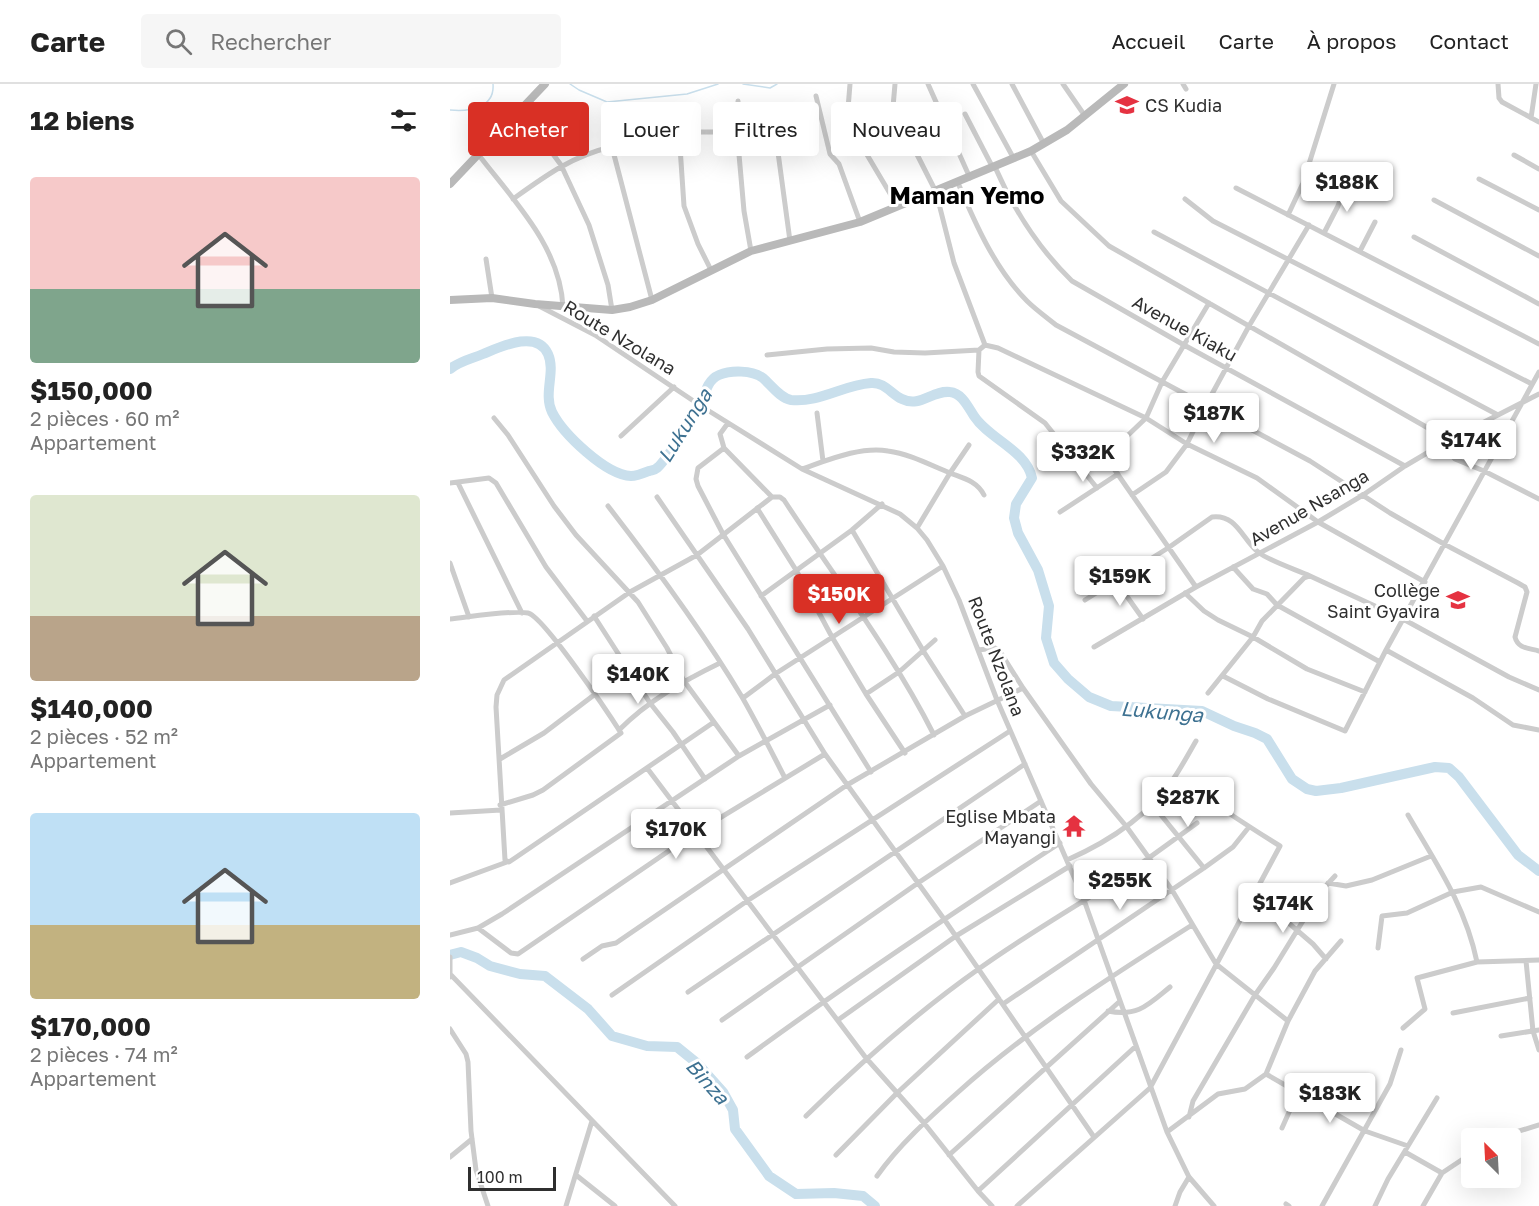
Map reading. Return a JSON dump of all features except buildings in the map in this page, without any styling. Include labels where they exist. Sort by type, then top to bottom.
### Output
[{"type":"street","points":[[528,102],[545,84]]},
{"type":"street","points":[[850,84],[847,121],[898,207]]},
{"type":"street","points":[[895,84],[893,100],[897,116],[936,192],[954,263],[985,345]]},
{"type":"street","points":[[928,84],[970,178]]},
{"type":"street","points":[[973,84],[1014,159]]},
{"type":"street","points":[[1012,84],[1044,144]]},
{"type":"street","points":[[1063,84],[1085,116]]},
{"type":"street","points":[[450,300],[492,298],[563,307],[612,310],[652,300],[751,250],[860,222],[1014,159],[1044,144],[1085,116],[1114,87],[1125,84]]},
{"type":"street","points":[[1288,215],[1303,183],[1334,84]]},
{"type":"street","points":[[1498,84],[1502,102],[1539,122]]},
{"type":"street","points":[[1531,118],[1536,84]]},
{"type":"street","points":[[816,96],[830,154],[839,164],[860,222]]},
{"type":"street","name":"Avenue Kiaku","points":[[964,114],[1026,227],[1058,267],[1072,280],[1184,345],[1405,466]]},
{"type":"street","points":[[711,270],[698,244],[684,206],[679,132],[713,132]]},
{"type":"street","points":[[513,199],[561,165],[580,155],[601,150]]},
{"type":"street","points":[[1031,151],[1060,201],[1109,246],[1449,440]]},
{"type":"street","points":[[1514,155],[1539,169]]},
{"type":"street","points":[[450,184],[476,156]]},
{"type":"street","points":[[480,156],[539,235],[552,261],[561,289],[563,307]]},
{"type":"street","points":[[554,156],[561,165],[589,225],[608,285],[612,310]]},
{"type":"street","points":[[613,156],[652,300]]},
{"type":"street","points":[[739,156],[744,211],[751,250]]},
{"type":"street","points":[[778,156],[790,241]]},
{"type":"street","points":[[1479,179],[1539,210]]},
{"type":"street","points":[[958,183],[981,233],[1005,274],[1027,301],[1056,325],[1310,460],[1444,544],[1525,588],[1527,592],[1515,637],[1519,645],[1539,651]]},
{"type":"street","points":[[1324,233],[1338,206],[1346,183]]},
{"type":"street","points":[[1236,188],[1539,344]]},
{"type":"street","points":[[1185,199],[1213,221],[1532,384]]},
{"type":"street","points":[[1434,200],[1539,256]]},
{"type":"street","points":[[1360,251],[1375,222]]},
{"type":"street","points":[[1132,495],[1166,471],[1187,444],[1249,326],[1309,225]]},
{"type":"street","points":[[1154,232],[1498,416]]},
{"type":"street","points":[[1414,237],[1539,304]]},
{"type":"street","points":[[486,259],[492,298]]},
{"type":"street","points":[[1103,453],[1124,439],[1146,418],[1162,382],[1209,303]]},
{"type":"street","name":"Route Nzolana","points":[[535,304],[595,335],[690,399],[802,469],[882,504],[900,514],[917,528],[935,552],[959,600],[997,700],[1069,863],[1149,1088],[1167,1132],[1189,1177],[1214,1206]]},
{"type":"street","points":[[767,355],[849,348],[925,353],[979,350],[985,345]]},
{"type":"street","points":[[985,345],[998,348],[1146,418],[1187,444],[1257,478],[1318,522],[1425,582]]},
{"type":"street","points":[[979,350],[978,372],[980,376],[1045,423],[1097,488]]},
{"type":"street","points":[[1223,676],[1268,699],[1345,731],[1386,650],[1539,372]]},
{"type":"street","points":[[621,436],[674,387]]},
{"type":"street","name":"Avenue Nsanga","points":[[1094,647],[1185,593],[1318,522],[1449,440],[1539,394]]},
{"type":"street","points":[[817,413],[823,461]]},
{"type":"street","points":[[494,418],[576,535],[630,592],[667,648],[684,681],[739,756]]},
{"type":"street","points":[[728,423],[720,434],[724,448],[772,497]]},
{"type":"street","points":[[1087,435],[1103,453],[1196,587]]},
{"type":"street","points":[[917,528],[969,445]]},
{"type":"street","points":[[1441,445],[1455,459],[1539,499]]},
{"type":"street","points":[[724,448],[698,468],[696,479],[723,534],[871,772]]},
{"type":"street","points":[[802,469],[858,452],[886,450],[920,460],[974,483],[984,495]]},
{"type":"street","points":[[1060,512],[1118,474]]},
{"type":"street","points":[[450,483],[489,478],[496,483],[546,567],[587,621]]},
{"type":"street","points":[[458,483],[522,613]]},
{"type":"street","points":[[657,497],[748,629],[825,754],[956,936],[1094,1137]]},
{"type":"street","points":[[507,862],[504,857],[496,707],[500,687],[504,680],[630,592],[697,555],[772,497],[780,497],[784,500],[864,616],[917,702],[933,735]]},
{"type":"street","points":[[761,596],[852,530],[882,504]]},
{"type":"street","points":[[608,506],[661,574],[743,698],[785,778]]},
{"type":"street","points":[[757,508],[796,570],[866,694],[904,753]]},
{"type":"street","points":[[1085,600],[1168,548],[1212,517],[1219,516],[1238,527],[1258,553],[1403,620],[1509,677],[1539,690]]},
{"type":"street","points":[[852,530],[924,652],[965,716]]},
{"type":"street","points":[[450,563],[469,617]]},
{"type":"street","points":[[743,698],[799,658],[943,566]]},
{"type":"street","points":[[1233,567],[1253,589],[1268,594],[1277,605],[1380,662]]},
{"type":"street","points":[[1208,693],[1223,676],[1262,621],[1304,578],[1310,576]]},
{"type":"street","points":[[1116,581],[1143,619]]},
{"type":"street","points":[[1185,593],[1204,611],[1226,625],[1252,637],[1307,669],[1365,692]]},
{"type":"street","points":[[450,619],[522,613],[535,616],[568,657],[619,730],[620,735],[533,795],[501,808],[450,813]]},
{"type":"street","points":[[594,616],[650,703],[705,779]]},
{"type":"street","points":[[866,694],[899,672],[935,640]]},
{"type":"street","points":[[978,650],[995,648],[999,650],[1091,784],[1126,826],[1172,890],[1216,964],[1288,1021]]},
{"type":"street","points":[[1386,650],[1473,698],[1513,725],[1528,730],[1539,730]]},
{"type":"street","points":[[619,730],[637,711],[684,681],[720,663]]},
{"type":"street","points":[[583,959],[602,946],[616,943],[847,785],[965,716],[1023,688]]},
{"type":"street","points":[[500,759],[544,733],[594,695]]},
{"type":"street","points":[[450,935],[477,928],[501,914],[739,756],[830,705]]},
{"type":"street","points":[[450,883],[515,858],[714,722]]},
{"type":"street","points":[[612,994],[747,902],[1010,731]]},
{"type":"street","points":[[838,1020],[956,936],[1126,826],[1152,804],[1174,778],[1196,741]]},
{"type":"street","points":[[477,928],[511,953],[518,954],[695,833],[825,754]]},
{"type":"street","points":[[688,992],[1025,764]]},
{"type":"street","points":[[647,768],[866,1058],[924,1123],[992,1206]]},
{"type":"street","points":[[1017,1206],[1149,1088],[1280,846],[1174,778]]},
{"type":"street","points":[[722,1020],[918,883],[1041,801]]},
{"type":"street","points":[[1152,804],[1204,868]]},
{"type":"street","points":[[1408,815],[1453,892],[1471,933],[1477,962]]},
{"type":"street","points":[[806,1116],[866,1058],[913,1018],[978,969],[1149,858],[1197,823]]},
{"type":"street","points":[[836,1155],[897,1093],[1001,1002],[1204,868],[1233,847],[1248,827]]},
{"type":"street","points":[[747,1057],[822,1002],[1060,843]]},
{"type":"street","points":[[1328,883],[1346,886],[1372,880],[1431,856]]},
{"type":"street","points":[[1189,1117],[1193,1101],[1255,995],[1298,931],[1322,890],[1335,876]]},
{"type":"street","points":[[1378,948],[1382,916],[1407,913],[1453,892],[1481,887],[1539,912]]},
{"type":"street","points":[[1255,894],[1326,959]]},
{"type":"street","points":[[877,1176],[891,1157],[924,1123],[1024,1037],[1111,976],[1192,925]]},
{"type":"street","points":[[1167,1132],[1218,1094],[1245,1089],[1266,1074],[1288,1021],[1315,971],[1341,941]]},
{"type":"street","points":[[450,957],[450,976],[675,1206]]},
{"type":"street","points":[[1403,1028],[1425,1010],[1417,978],[1477,962],[1539,960]]},
{"type":"street","points":[[1526,961],[1539,1050]]},
{"type":"street","points":[[1108,1011],[1124,1014],[1146,1007],[1170,987]]},
{"type":"street","points":[[1453,1013],[1530,998]]},
{"type":"street","points":[[949,1155],[1119,1002]]},
{"type":"street","points":[[450,1029],[466,1054],[468,1062],[476,1170],[488,1206]]},
{"type":"street","points":[[1501,1036],[1536,1031]]},
{"type":"street","points":[[978,1191],[1136,1047]]},
{"type":"street","points":[[1322,1206],[1390,1084],[1401,1050]]},
{"type":"street","points":[[1266,1074],[1365,1131],[1406,1149],[1442,1173]]},
{"type":"street","points":[[1282,1128],[1298,1092]]},
{"type":"street","points":[[1375,1206],[1378,1196],[1437,1098]]},
{"type":"street","points":[[566,1206],[592,1120]]},
{"type":"street","points":[[1521,1130],[1539,1125]]},
{"type":"street","points":[[450,1157],[472,1139]]},
{"type":"street","points":[[1424,1206],[1442,1173],[1461,1160]]},
{"type":"street","points":[[576,1175],[615,1206]]},
{"type":"street","points":[[1175,1206],[1189,1177]]},
{"type":"waterway","points":[[450,110],[479,107],[490,98],[493,84]]},
{"type":"waterway","points":[[570,84],[607,102],[687,94],[718,84]]},
{"type":"waterway","points":[[743,84],[770,88],[777,84]]},
{"type":"waterway","name":"Lukunga","points":[[450,369],[466,360],[508,344],[536,342],[548,354],[551,368],[550,405],[565,431],[598,461],[610,469],[631,476],[657,468],[698,410],[709,384],[715,377],[724,373],[741,372],[758,375],[779,394],[791,400],[811,399],[871,383],[880,384],[908,401],[920,400],[944,392],[954,393],[964,401],[981,424],[1015,452],[1028,468],[1032,478],[1016,504],[1014,518],[1018,533],[1038,570],[1049,606],[1046,638],[1054,663],[1089,697],[1111,706],[1202,711],[1267,739],[1292,779],[1307,789],[1316,791],[1341,788],[1435,767],[1449,768],[1459,777],[1518,855],[1539,871]]},
{"type":"waterway","name":"Binza","points":[[450,955],[461,952],[490,966],[520,974],[545,976],[588,1009],[612,1036],[647,1046],[677,1047],[698,1064],[723,1092],[733,1110],[735,1129],[769,1176],[796,1194],[834,1193],[863,1196],[875,1206]]},
{"type":"place","name":"CS Kudia","points":[[1127,105]]},
{"type":"place","name":"Collège Saint Gyavira","points":[[1458,600]]},
{"type":"place","name":"Eglise Mbata Mayangi","points":[[1074,826]]},
{"type":"district","name":"Maman Yemo","points":[[967,194]]}]
